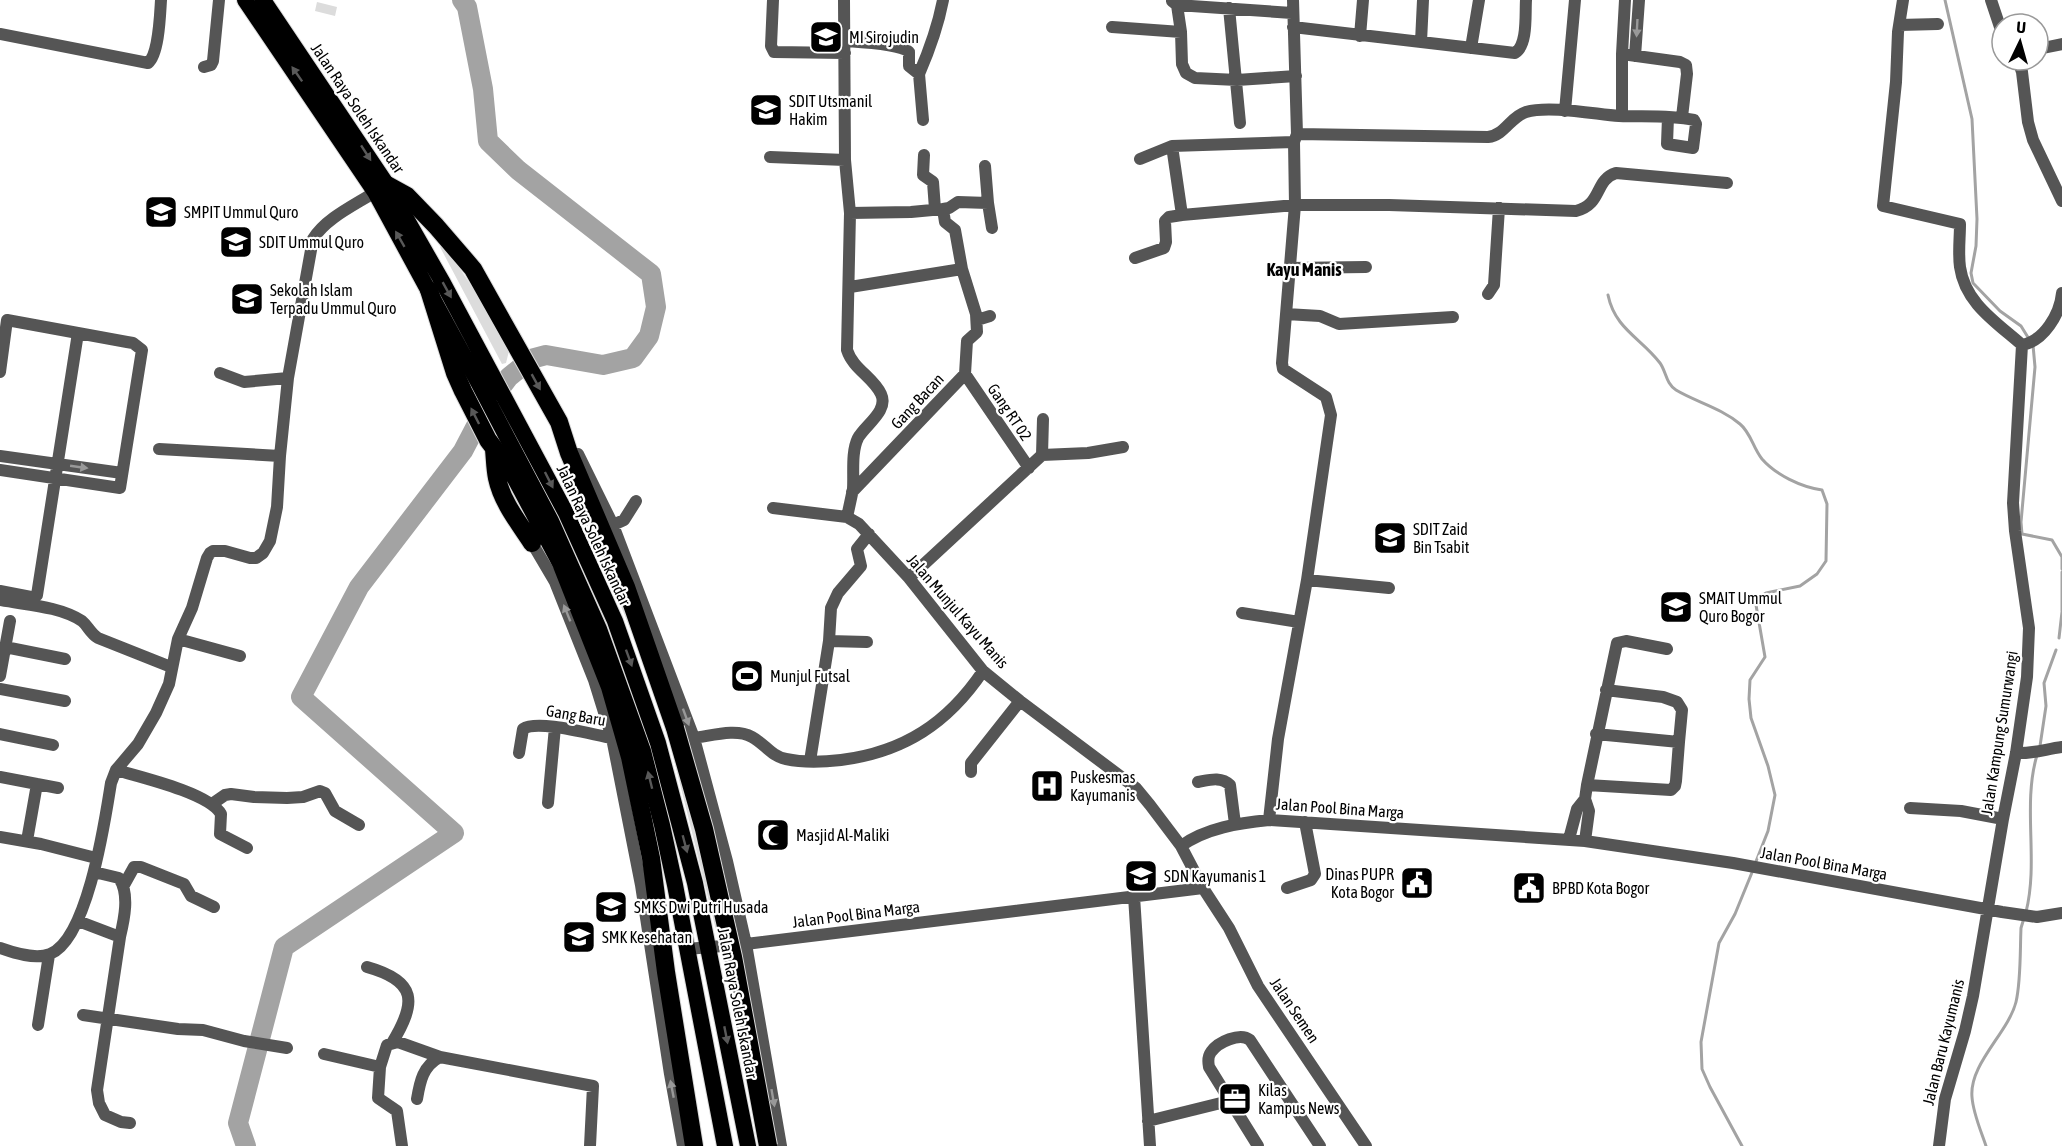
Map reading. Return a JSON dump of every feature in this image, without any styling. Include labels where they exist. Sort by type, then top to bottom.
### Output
[{"type":"highway","name":"Jalan Raya Soleh Iskandar","points":[[245,0],[381,188],[429,290]]},
{"type":"highway","name":"Jalan Raya Soleh Iskandar","points":[[263,0],[381,188],[478,383],[503,439],[551,521],[599,628],[639,741],[662,825],[725,1146]]},
{"type":"highway","points":[[381,188],[407,196],[473,269],[558,421],[569,453],[626,587],[675,728],[704,829],[733,957],[768,1146]]},
{"type":"highway","points":[[429,290],[455,373],[478,383],[503,439],[513,472],[561,563],[610,687],[630,757],[651,858],[694,1146]]},
{"type":"highway","name":"Jalan Raya Soleh Iskandar","points":[[503,439],[597,578],[636,677],[658,743],[695,883],[748,1146]]},
{"type":"highway","points":[[503,439],[497,480],[504,498],[532,543]]},
{"type":"street","points":[[0,34],[148,63],[153,59],[161,0]]},
{"type":"street","points":[[204,67],[213,63],[219,0]]},
{"type":"street","points":[[772,0],[771,46],[774,52],[892,45],[909,52],[909,66],[919,74]]},
{"type":"street","points":[[772,508],[847,517],[852,492],[856,444],[879,412],[882,401],[880,392],[854,364],[847,350],[850,213],[845,160],[844,0]]},
{"type":"street","points":[[923,120],[919,74],[936,29],[942,0]]},
{"type":"street","points":[[1360,36],[1363,0]]},
{"type":"street","points":[[1421,42],[1423,0]]},
{"type":"street","points":[[1471,48],[1479,0]]},
{"type":"street","points":[[1293,27],[1509,53],[1519,51],[1522,42],[1526,0]]},
{"type":"street","points":[[1565,111],[1575,0]]},
{"type":"street","points":[[1622,116],[1625,0]]},
{"type":"street","points":[[1635,56],[1638,0]]},
{"type":"street","points":[[1903,0],[1883,206],[1960,224],[1959,264],[1968,292],[1977,306],[2025,344],[2053,322],[2062,293]]},
{"type":"street","points":[[1269,820],[1278,739],[1306,580],[1331,415],[1326,397],[1283,369],[1282,363],[1295,205],[1296,76],[1292,6],[1236,6],[1174,2],[1181,32],[1182,64],[1186,73],[1195,78],[1237,80],[1296,76]]},
{"type":"street","points":[[1236,6],[1240,123]]},
{"type":"street","points":[[1899,25],[1938,24]]},
{"type":"street","points":[[1112,27],[1181,32]]},
{"type":"street","points":[[1622,54],[1680,62],[1686,65],[1682,117]]},
{"type":"street","points":[[2022,72],[2028,122],[2033,140],[2062,198]]},
{"type":"street","points":[[1140,159],[1172,146],[1296,138],[1488,137],[1499,135],[1517,117],[1527,112],[1565,111],[1622,116],[1682,117],[1696,122],[1694,146],[1691,148],[1667,144],[1668,117]]},
{"type":"street","points":[[1172,146],[1182,215]]},
{"type":"street","points":[[924,155],[923,175],[933,182],[939,209],[945,222],[955,230],[962,269],[977,320],[990,316]]},
{"type":"street","points":[[770,158],[845,160]]},
{"type":"street","points":[[986,166],[992,228]]},
{"type":"street","points":[[1136,258],[1164,248],[1165,221],[1169,217],[1182,215],[1295,205],[1389,205],[1576,211],[1590,205],[1605,179],[1616,174],[1727,183]]},
{"type":"street","points":[[38,1025],[49,955],[62,943],[78,921],[94,872],[111,783],[116,770],[138,744],[169,684],[178,639],[192,608],[210,553],[213,550],[225,551],[256,558],[264,553],[270,541],[277,507],[288,378],[313,239],[317,232],[329,223],[381,188]]},
{"type":"street","points":[[850,213],[910,212],[949,208],[958,202],[988,202]]},
{"type":"street","points":[[1488,294],[1494,285],[1500,208]]},
{"type":"street","points":[[1290,268],[1366,267]]},
{"type":"street","points":[[850,288],[962,269]]},
{"type":"street","points":[[1286,314],[1320,316],[1333,324],[1453,316]]},
{"type":"street","points":[[0,372],[7,320],[127,342],[142,350],[120,488],[0,470]]},
{"type":"street","name":"Gang Bacan","points":[[852,492],[965,374],[966,343],[977,332],[977,320]]},
{"type":"street","points":[[0,591],[31,597],[37,595],[78,333]]},
{"type":"street","name":"Jalan Kampung Sumurwangi","points":[[1988,910],[2016,753],[2030,641],[2014,518],[2018,402],[2025,344]]},
{"type":"street","points":[[220,373],[244,382],[288,378]]},
{"type":"street","name":"Gang RT 02","points":[[965,374],[1029,468]]},
{"type":"street","points":[[909,578],[1042,455],[1044,419]]},
{"type":"street","points":[[558,421],[584,466],[613,525],[694,738],[727,861],[746,944],[782,1146]]},
{"type":"street","points":[[1042,455],[1088,453],[1123,447]]},
{"type":"street","points":[[159,449],[280,456]]},
{"type":"street","points":[[0,456],[122,472]]},
{"type":"street","points":[[613,525],[624,520],[636,501]]},
{"type":"street","name":"Jalan Munjul Kayu Manis","points":[[847,517],[859,524],[909,578],[983,671],[1136,788],[1181,846]]},
{"type":"street","points":[[810,761],[829,641],[831,608],[838,593],[861,566],[857,549],[869,534]]},
{"type":"street","points":[[532,543],[555,582],[594,680],[612,738],[642,885],[683,1146]]},
{"type":"street","points":[[1306,580],[1389,588]]},
{"type":"street","points":[[0,600],[52,610],[76,619],[98,638],[171,667]]},
{"type":"street","points":[[1242,613],[1299,622]]},
{"type":"street","points":[[0,676],[10,621]]},
{"type":"street","points":[[178,639],[240,656]]},
{"type":"street","points":[[829,641],[867,642]]},
{"type":"street","points":[[1585,841],[1589,811],[1585,799],[1587,785],[1596,734],[1619,642],[1626,641],[1667,649]]},
{"type":"street","points":[[5,647],[65,659]]},
{"type":"street","points":[[694,738],[738,733],[753,737],[775,756],[797,761],[829,762],[872,755],[904,744],[950,712],[963,700],[983,671]]},
{"type":"street","points":[[0,689],[65,702]]},
{"type":"street","points":[[1587,785],[1671,790],[1676,781],[1682,710],[1677,702],[1663,697],[1606,690]]},
{"type":"street","points":[[971,772],[971,763],[1020,701]]},
{"type":"street","name":"Gang Baru","points":[[519,753],[523,729],[529,725],[555,727],[612,738]]},
{"type":"street","points":[[548,803],[555,727]]},
{"type":"street","points":[[0,734],[53,745]]},
{"type":"street","points":[[1596,734],[1680,742]]},
{"type":"street","points":[[2016,753],[2062,747]]},
{"type":"street","points":[[116,770],[149,778],[212,804],[221,814],[220,834],[247,848]]},
{"type":"street","points":[[0,777],[58,788]]},
{"type":"street","points":[[1198,782],[1218,779],[1230,784],[1235,824]]},
{"type":"street","points":[[28,835],[37,784]]},
{"type":"street","points":[[212,804],[225,795],[231,794],[287,798],[303,797],[320,791],[325,792],[335,811],[358,825]]},
{"type":"street","points":[[1569,839],[1577,809],[1585,799]]},
{"type":"street","points":[[1910,808],[1961,811],[2003,819]]},
{"type":"street","name":"Jalan Pool Bina Marga","points":[[1181,846],[1191,839],[1235,824],[1269,820],[1569,839],[1733,863],[1988,910],[2037,917],[2062,913]]},
{"type":"street","points":[[1287,888],[1311,880],[1314,874],[1305,822]]},
{"type":"street","points":[[0,837],[41,844],[96,858]]},
{"type":"street","points":[[1181,846],[1203,888]]},
{"type":"street","points":[[130,1123],[105,1115],[96,1090],[124,914],[124,885],[134,867],[141,867],[184,884],[191,896],[214,907]]},
{"type":"street","points":[[94,872],[119,878],[124,885]]},
{"type":"street","name":"Jalan Pool Bina Marga","points":[[687,949],[746,944],[1203,888]]},
{"type":"street","name":"Jalan Semen","points":[[1203,888],[1229,928],[1258,986],[1366,1146]]},
{"type":"street","points":[[1134,897],[1150,1146]]},
{"type":"street","name":"Jalan Baru Kayumanis","points":[[1939,1146],[1942,1113],[1970,1015],[1988,910]]},
{"type":"street","points":[[78,921],[120,937]]},
{"type":"street","points":[[0,948],[27,956],[49,955]]},
{"type":"street","points":[[367,967],[400,981],[409,998],[405,1022],[392,1043]]},
{"type":"street","points":[[83,1015],[178,1029],[203,1030],[244,1041],[287,1048]]},
{"type":"street","points":[[1258,1146],[1209,1067],[1209,1056],[1213,1050],[1236,1036],[1250,1040],[1320,1146]]},
{"type":"street","points":[[402,1146],[397,1111],[378,1098],[380,1067],[387,1045],[398,1042],[440,1058],[593,1086],[590,1146]]},
{"type":"street","points":[[324,1054],[380,1067]]},
{"type":"street","points":[[417,1100],[422,1075],[431,1062],[440,1058]]},
{"type":"street","points":[[1148,1121],[1229,1101]]},
{"type":"shaded area","points":[[317,2],[337,7],[335,16],[315,11]]},
{"type":"shaded area","points":[[444,245],[513,348],[509,351],[506,363],[502,364],[440,247]]},
{"type":"shaded area","points":[[576,503],[614,573],[660,690],[725,939],[718,935],[715,926],[664,719],[634,638]]},
{"type":"waterway","points":[[246,1146],[238,1123],[284,947],[454,833],[301,697],[359,587],[463,451],[486,407],[509,377],[531,359],[546,355],[603,365],[633,358],[649,336],[656,307],[651,274],[518,170],[488,141],[483,89],[467,7],[462,0]]},
{"type":"waterway","points":[[1945,0],[1972,119],[1977,219],[1976,246],[1971,273],[1973,283],[2000,311],[2021,326],[2029,339]]},
{"type":"waterway","points":[[1608,295],[1616,316],[1653,354],[1673,387],[1740,424],[1768,465],[1789,479],[1822,490],[1827,504],[1826,561],[1817,574],[1800,586],[1766,593],[1758,598],[1756,605],[1765,657],[1750,680],[1749,699],[1751,718],[1768,766],[1775,795],[1768,831],[1755,864]]},
{"type":"waterway","points":[[2033,345],[2035,367],[2021,522],[2022,534],[2052,540],[2062,557],[2062,569]]},
{"type":"waterway","points":[[2062,572],[2062,611]]},
{"type":"waterway","points":[[2059,638],[2062,612]]},
{"type":"waterway","points":[[2040,746],[2046,706],[2044,683],[2056,650]]},
{"type":"waterway","points":[[2026,912],[2031,873],[2031,794],[2037,755]]},
{"type":"waterway","points":[[1742,1146],[1702,1069],[1701,1042],[1719,943],[1735,914],[1753,870]]},
{"type":"waterway","points":[[1986,1146],[1974,1109],[1973,1085],[1982,1061],[2012,1014],[2016,1002],[2020,975],[2021,928],[2024,918]]},
{"type":"place","name":"MI Sirojudin","points":[[826,37]]},
{"type":"place","name":"SDIT Utsmanil Hakim","points":[[766,110]]},
{"type":"place","name":"SMPIT Ummul Quro","points":[[161,212]]},
{"type":"place","name":"SDIT Ummul Quro","points":[[236,242]]},
{"type":"place","name":"Sekolah Islam Terpadu Ummul Quro","points":[[247,299]]},
{"type":"place","name":"SDIT Zaid Bin Tsabit","points":[[1390,538]]},
{"type":"place","name":"SMAIT Ummul Quro Bogor","points":[[1676,607]]},
{"type":"place","name":"Munjul Futsal","points":[[747,676]]},
{"type":"place","name":"Puskesmas Kayumanis","points":[[1047,786]]},
{"type":"place","name":"Masjid Al-Maliki","points":[[773,835]]},
{"type":"place","name":"SDN Kayumanis 1","points":[[1141,876]]},
{"type":"place","name":"Dinas PUPR Kota Bogor","points":[[1417,883]]},
{"type":"place","name":"BPBD Kota Bogor","points":[[1529,888]]},
{"type":"place","name":"SMKS Dwi Putri Husada","points":[[611,907]]},
{"type":"place","name":"SMK Kesehatan","points":[[579,937]]},
{"type":"place","name":"Kilas Kampus News","points":[[1235,1099]]},
{"type":"district","name":"Kayu Manis","points":[[1304,270]]}]
